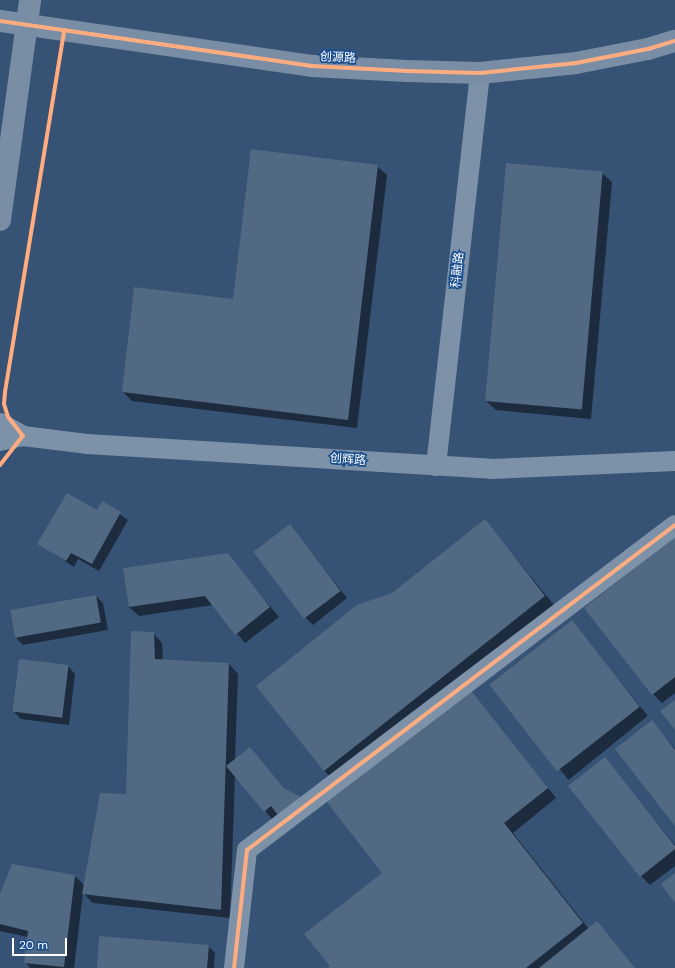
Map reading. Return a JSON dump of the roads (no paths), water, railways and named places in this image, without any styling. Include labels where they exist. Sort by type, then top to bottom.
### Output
[{"type":"street","points":[[0,220],[25,24],[30,0]]},
{"type":"street","name":"创源路","points":[[0,21],[312,66],[480,73],[576,63],[648,49],[675,42]]},
{"type":"street","name":"科融路","points":[[436,466],[480,73]]},
{"type":"street","points":[[0,423],[22,436]]},
{"type":"street","points":[[0,441],[22,436]]},
{"type":"street","name":"创辉路","points":[[22,436],[87,444],[491,469],[675,462]]},
{"type":"street","points":[[234,968],[247,850],[675,525]]}]
